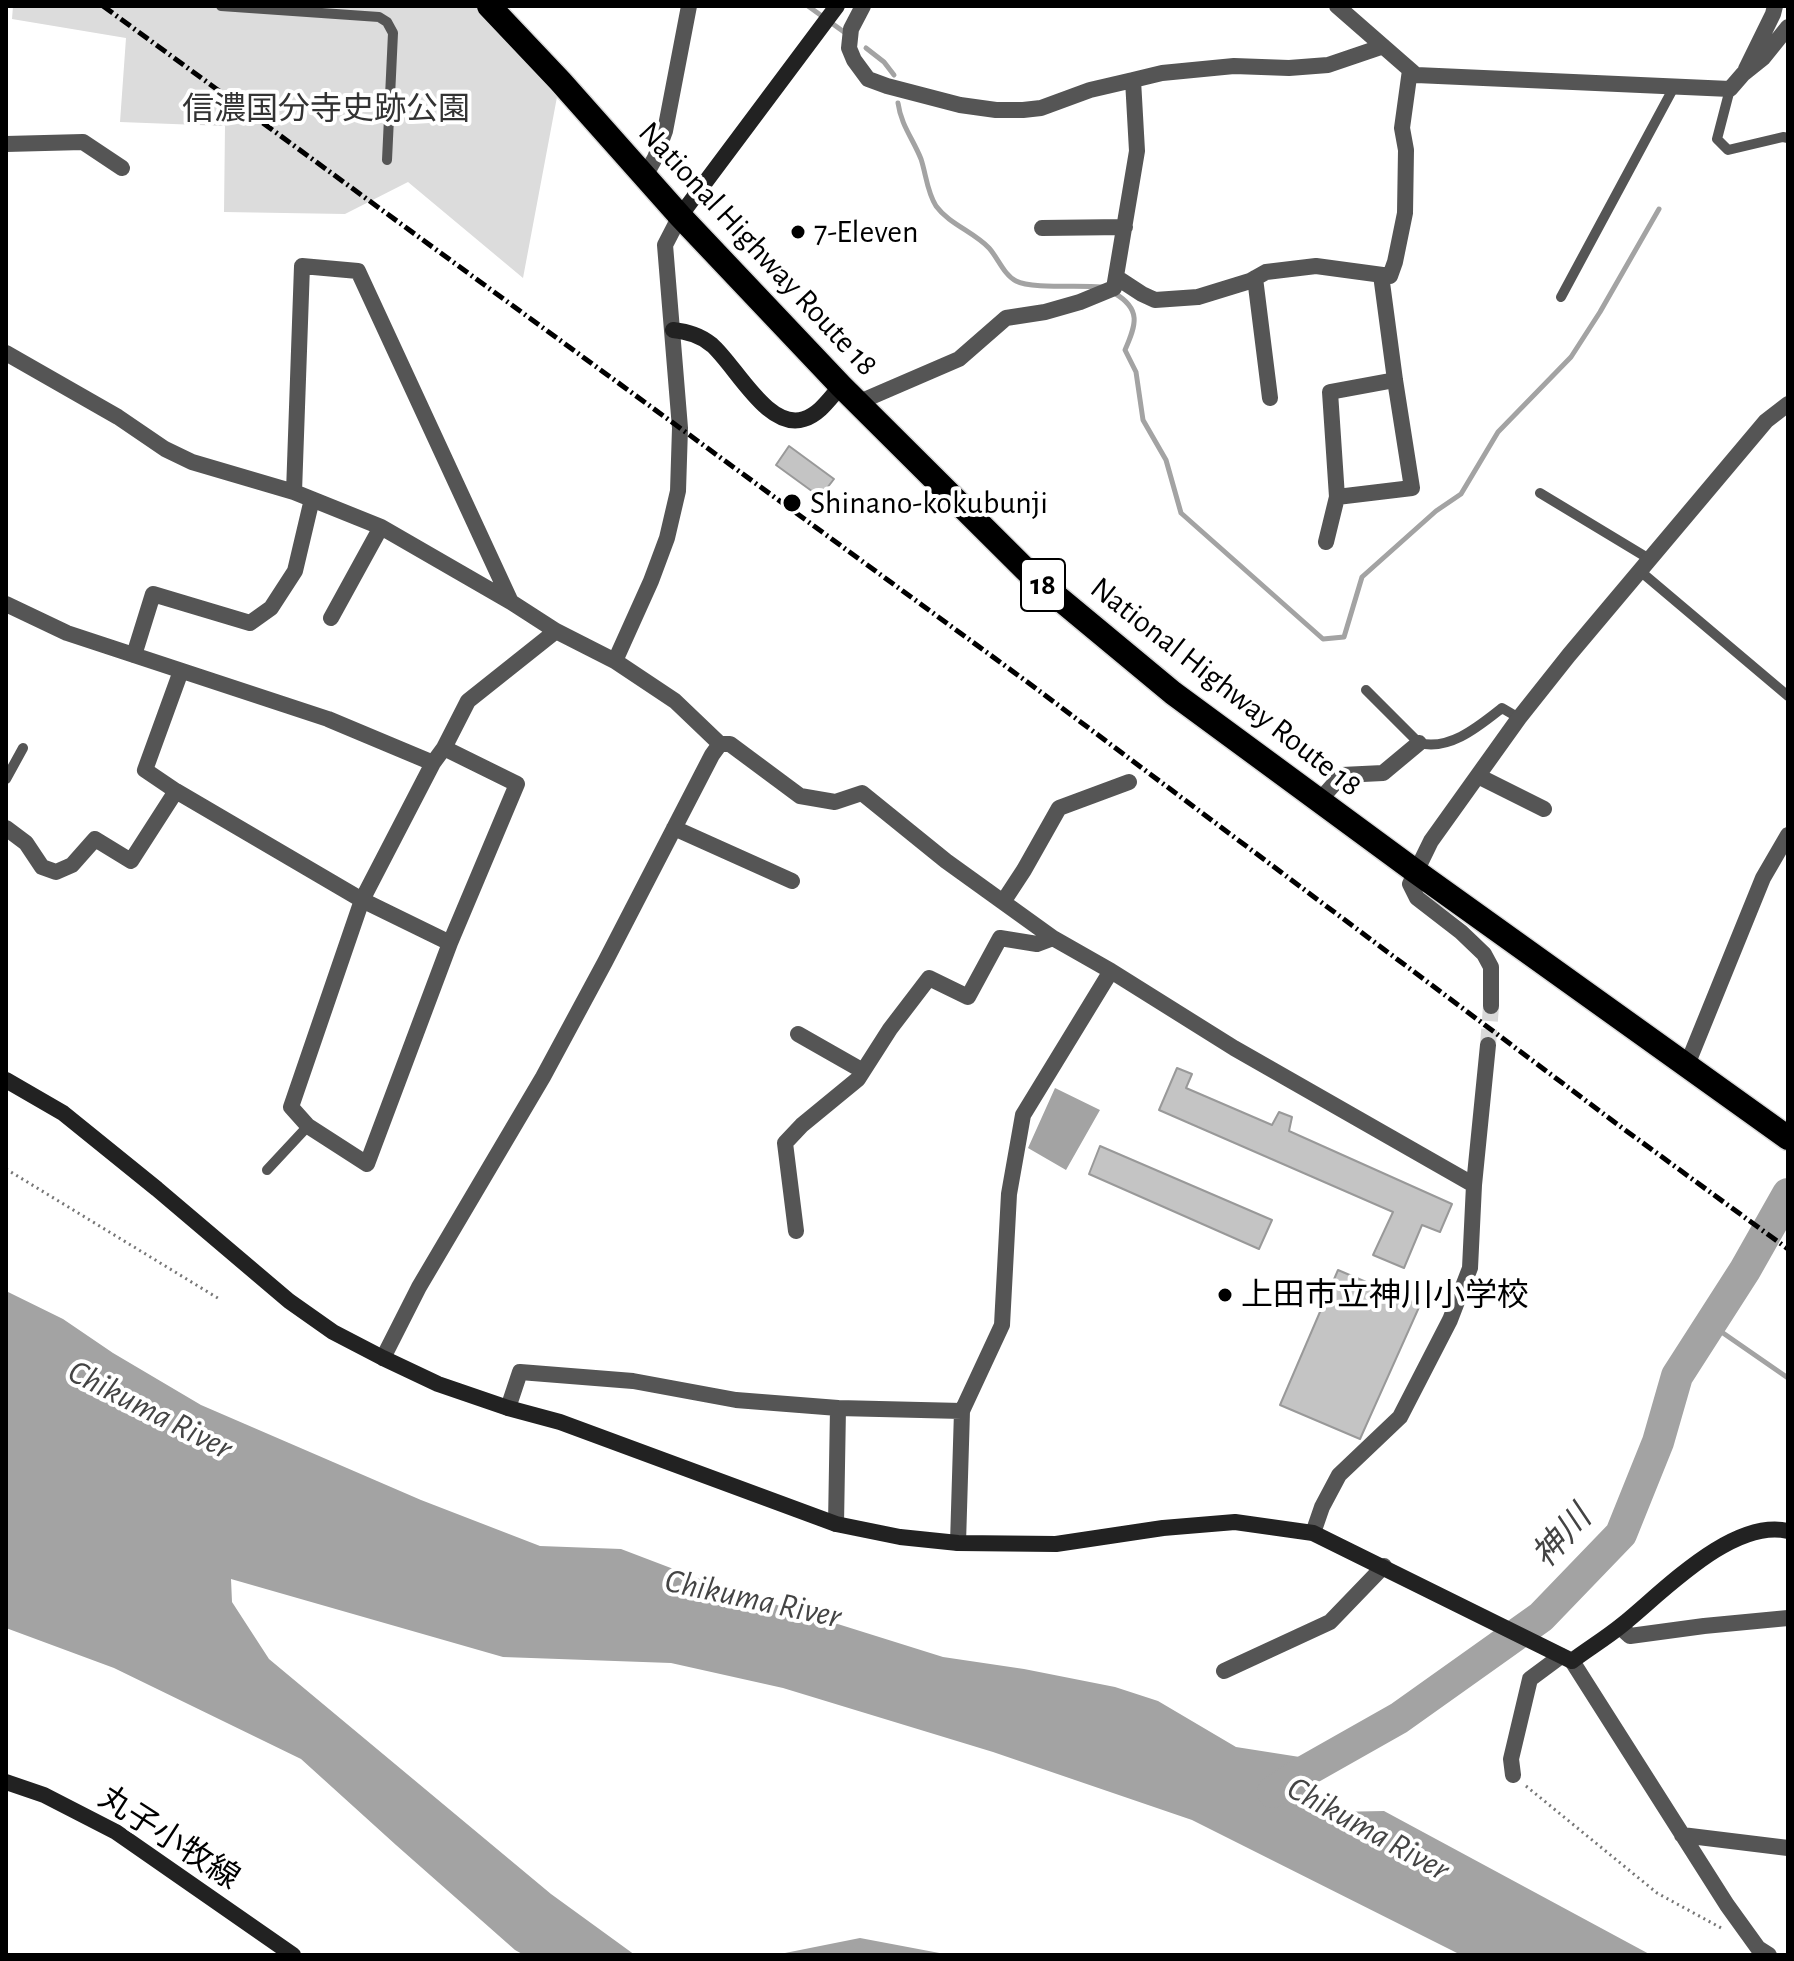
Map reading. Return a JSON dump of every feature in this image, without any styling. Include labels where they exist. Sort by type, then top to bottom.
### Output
[{"type":"highway","name":"National Highway Route 18","points":[[489,6],[680,216],[849,394],[1032,576],[1173,693],[1788,1138]]},
{"type":"street","points":[[645,176],[665,131],[689,6]]},
{"type":"street","points":[[615,661],[667,538],[678,491],[680,428],[665,245],[680,216],[837,6]]},
{"type":"street","points":[[863,6],[851,29],[849,48],[868,79],[960,105],[996,110],[1041,108],[1090,90],[1162,73],[1234,66],[1289,68],[1328,65],[1381,47]]},
{"type":"street","points":[[1337,6],[1416,75],[1730,89],[1763,58],[1788,27]]},
{"type":"street","points":[[1743,74],[1775,6]]},
{"type":"street","points":[[1116,277],[1155,300],[1198,297],[1266,272],[1316,266],[1390,276],[1405,213],[1406,150],[1402,128],[1410,70]]},
{"type":"street","points":[[673,330],[690,332],[710,344],[763,405],[776,416],[794,421],[807,419],[849,394],[959,359],[1006,318],[1045,312],[1114,288],[1137,151],[1133,80]]},
{"type":"street","points":[[6,144],[83,142],[122,168]]},
{"type":"street","points":[[1042,228],[1125,227]]},
{"type":"street","points":[[294,492],[302,266],[358,271],[511,602]]},
{"type":"street","points":[[1337,497],[1412,488],[1381,275]]},
{"type":"street","points":[[1255,278],[1270,398]]},
{"type":"street","points":[[6,353],[118,417],[165,449],[192,462],[294,492],[381,527],[556,631],[615,661],[675,701],[720,744],[730,744],[800,796],[835,802],[862,793],[946,861],[1053,938],[1234,1048],[1474,1185]]},
{"type":"street","points":[[1326,542],[1337,497],[1330,392],[1395,380]]},
{"type":"street","points":[[1491,1006],[1491,967],[1484,954],[1417,898],[1410,884],[1415,871],[1431,841],[1519,718],[1569,655],[1766,421],[1788,404]]},
{"type":"street","points":[[134,655],[153,594],[250,623],[271,608],[295,571],[312,499]]},
{"type":"street","points":[[331,618],[381,527]]},
{"type":"street","points":[[6,604],[67,633],[328,719],[433,763]]},
{"type":"street","points":[[444,748],[517,784],[450,943],[367,1164],[308,1126],[291,1107],[362,900],[468,701],[556,631]]},
{"type":"street","points":[[181,671],[145,770],[362,900],[450,943]]},
{"type":"street","points":[[1319,801],[1342,775],[1383,773],[1419,743]]},
{"type":"street","points":[[383,1358],[419,1287],[543,1077],[720,744]]},
{"type":"street","points":[[1478,776],[1544,809]]},
{"type":"street","points":[[1003,902],[1059,808],[1129,782]]},
{"type":"street","points":[[6,828],[26,843],[42,867],[56,872],[72,865],[95,839],[131,861],[176,791]]},
{"type":"street","points":[[674,828],[792,881]]},
{"type":"street","points":[[1694,1070],[1763,878],[1788,835]]},
{"type":"street","points":[[796,1231],[785,1143],[858,1079],[890,1029],[929,978],[968,997],[1000,938],[1037,944],[1053,938]]},
{"type":"street","points":[[958,1543],[962,1411],[1002,1325],[1009,1194],[1023,1115],[1111,971]]},
{"type":"street","points":[[798,1034],[863,1071]]},
{"type":"street","points":[[1313,1533],[1322,1507],[1339,1475],[1400,1417],[1450,1320],[1470,1268],[1474,1185],[1488,1045]]},
{"type":"street","points":[[6,1080],[63,1113],[289,1301],[333,1332],[438,1384],[560,1422],[836,1524],[900,1537],[958,1543],[1056,1544],[1163,1528],[1235,1522],[1313,1533],[1385,1567],[1566,1659],[1727,1905],[1763,1952]]},
{"type":"street","points":[[508,1408],[520,1372],[633,1381],[736,1400],[838,1408],[962,1411]]},
{"type":"street","points":[[836,1524],[838,1408]]},
{"type":"street","points":[[1513,1775],[1511,1759],[1530,1679],[1620,1627],[1708,1553],[1750,1533],[1778,1528],[1788,1531]]},
{"type":"street","points":[[1224,1671],[1330,1622],[1385,1567]]},
{"type":"street","points":[[1620,1627],[1630,1636],[1788,1618]]},
{"type":"street","name":"丸子小牧線","points":[[6,1782],[44,1795],[116,1832],[293,1955]]},
{"type":"street","points":[[1682,1835],[1788,1848]]},
{"type":"lane","points":[[221,6],[379,17],[387,22],[393,33],[387,160]]},
{"type":"lane","points":[[1355,6],[1356,23]]},
{"type":"lane","points":[[1561,297],[1674,87]]},
{"type":"lane","points":[[1730,89],[1717,139],[1728,150],[1788,138]]},
{"type":"lane","points":[[1540,493],[1646,565],[1788,696]]},
{"type":"lane","points":[[1366,690],[1419,743],[1425,745],[1450,742],[1476,728],[1502,708],[1519,718]]},
{"type":"lane","points":[[6,779],[23,748]]},
{"type":"lane","points":[[267,1170],[308,1126]]},
{"type":"path","points":[[6,1169],[221,1300]]},
{"type":"path","points":[[1513,1775],[1657,1893],[1763,1952]]},
{"type":"green space","name":"信濃国分寺史跡公園","points":[[13,6],[490,6],[560,81],[523,278],[408,182],[345,214],[224,212],[225,126],[120,122],[126,38],[12,19]]},
{"type":"water","points":[[1055,1088],[1100,1110],[1066,1170],[1028,1148]]},
{"type":"water","name":"Chikuma River","points":[[6,1291],[63,1319],[113,1353],[201,1405],[421,1500],[540,1546],[621,1549],[726,1589],[943,1657],[1115,1687],[1158,1701],[1236,1747],[1306,1758],[1311,1796],[1332,1812],[1384,1811],[1651,1955],[1461,1955],[1192,1820],[993,1752],[783,1688],[671,1663],[503,1657],[231,1579],[232,1602],[269,1659],[551,1894],[635,1955],[524,1955],[301,1759],[114,1668],[6,1628]]},
{"type":"water","points":[[860,1938],[950,1955],[775,1955]]},
{"type":"building","points":[[789,446],[834,479],[820,497],[776,465]]},
{"type":"building","points":[[1177,1068],[1192,1074],[1186,1088],[1272,1125],[1279,1112],[1292,1117],[1289,1131],[1452,1204],[1440,1232],[1422,1225],[1404,1268],[1373,1255],[1393,1212],[1159,1110]]},
{"type":"building","points":[[1100,1146],[1272,1220],[1259,1249],[1089,1174]]},
{"type":"building","points":[[1338,1270],[1420,1305],[1360,1439],[1280,1405]]},
{"type":"waterway","points":[[808,6],[844,32]]},
{"type":"waterway","points":[[866,48],[884,62],[894,75]]},
{"type":"waterway","points":[[898,103],[936,206],[989,248],[1012,278],[1033,285],[1101,287]]},
{"type":"waterway","points":[[1114,293],[1133,311],[1134,325],[1125,350],[1136,372],[1143,420],[1166,460],[1181,513],[1323,639],[1344,637],[1362,577],[1436,511],[1461,494],[1498,432],[1571,357],[1659,209]]},
{"type":"waterway","name":"神川","points":[[1273,1792],[1399,1718],[1541,1617],[1621,1534],[1658,1442],[1677,1376],[1745,1270],[1788,1194]]},
{"type":"waterway","points":[[1710,1324],[1788,1378]]},
{"type":"tunnel","points":[[1488,1045],[1491,1006]]},
{"type":"railway","points":[[103,6],[1030,684],[1788,1249]]},
{"type":"place","name":"7-Eleven","points":[[798,232]]},
{"type":"place","name":"Shinano-kokubunji","points":[[792,503]]},
{"type":"place","name":"上田市立神川小学校","points":[[1225,1295]]}]
